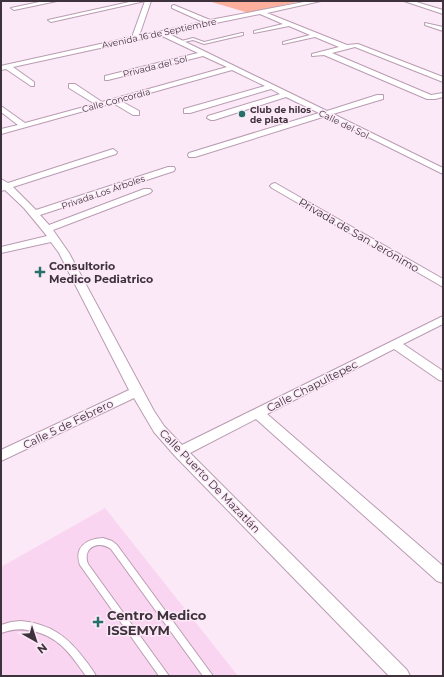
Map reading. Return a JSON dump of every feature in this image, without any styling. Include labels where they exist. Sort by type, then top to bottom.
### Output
[{"type":"street","points":[[8,3],[16,1]]},
{"type":"street","points":[[14,8],[54,1]]},
{"type":"street","points":[[51,20],[142,1]]},
{"type":"street","points":[[135,38],[148,1]]},
{"type":"street","points":[[407,1],[443,12]]},
{"type":"street","name":"Avenida 16 de Septiembre","points":[[4,67],[160,32],[313,2]]},
{"type":"street","points":[[174,7],[209,22]]},
{"type":"street","points":[[260,12],[345,47]]},
{"type":"street","points":[[256,32],[289,24]]},
{"type":"street","points":[[427,24],[443,29]]},
{"type":"street","name":"Calle del Sol","points":[[160,32],[285,95],[443,171]]},
{"type":"street","points":[[285,43],[316,35]]},
{"type":"street","points":[[314,55],[356,45],[443,80]]},
{"type":"street","points":[[324,52],[430,97],[443,95]]},
{"type":"street","name":"Privada del Sol","points":[[108,78],[203,54]]},
{"type":"street","points":[[4,67],[31,84]]},
{"type":"street","name":"Calle Concordia","points":[[1,132],[232,68]]},
{"type":"street","points":[[72,86],[101,104]]},
{"type":"street","points":[[187,111],[270,87]]},
{"type":"street","points":[[211,118],[285,95]]},
{"type":"street","points":[[192,155],[323,113],[380,97]]},
{"type":"street","points":[[115,101],[136,113]]},
{"type":"street","points":[[1,108],[24,126]]},
{"type":"street","points":[[3,185],[113,152]]},
{"type":"street","name":"Privada Los Árboles","points":[[35,214],[170,169]]},
{"type":"street","name":"Calle Puerto De Mazatlán","points":[[3,185],[35,214],[64,253],[135,392],[159,429],[401,676]]},
{"type":"street","name":"Privada de San Jerónimo","points":[[275,186],[443,284]]},
{"type":"street","points":[[1,250],[51,234],[147,191]]},
{"type":"street","name":"Calle Chapultepec","points":[[180,452],[441,322]]},
{"type":"street","points":[[395,344],[443,377]]},
{"type":"street","name":"Calle 5 de Febrero","points":[[1,456],[135,392]]},
{"type":"street","points":[[258,413],[443,576]]},
{"type":"lane","points":[[180,42],[193,39],[204,43],[242,34]]},
{"type":"lane","points":[[164,676],[84,565],[81,555],[84,549],[88,546],[98,541],[104,541],[114,547],[208,676]]},
{"type":"lane","points":[[1,629],[21,625],[40,627],[52,632],[67,644],[91,676]]},
{"type":"shaded area","points":[[208,1],[301,1],[249,13]]},
{"type":"shaded area","name":"Centro Medico ISSEMYM","points":[[105,508],[238,676],[1,676],[1,567]]},
{"type":"place","name":"Club de hilos de plata","points":[[242,114]]},
{"type":"place","name":"Consultorio Medico Pediatrico","points":[[40,272]]},
{"type":"place","name":"Centro Medico ISSEMYM","points":[[98,622]]}]
